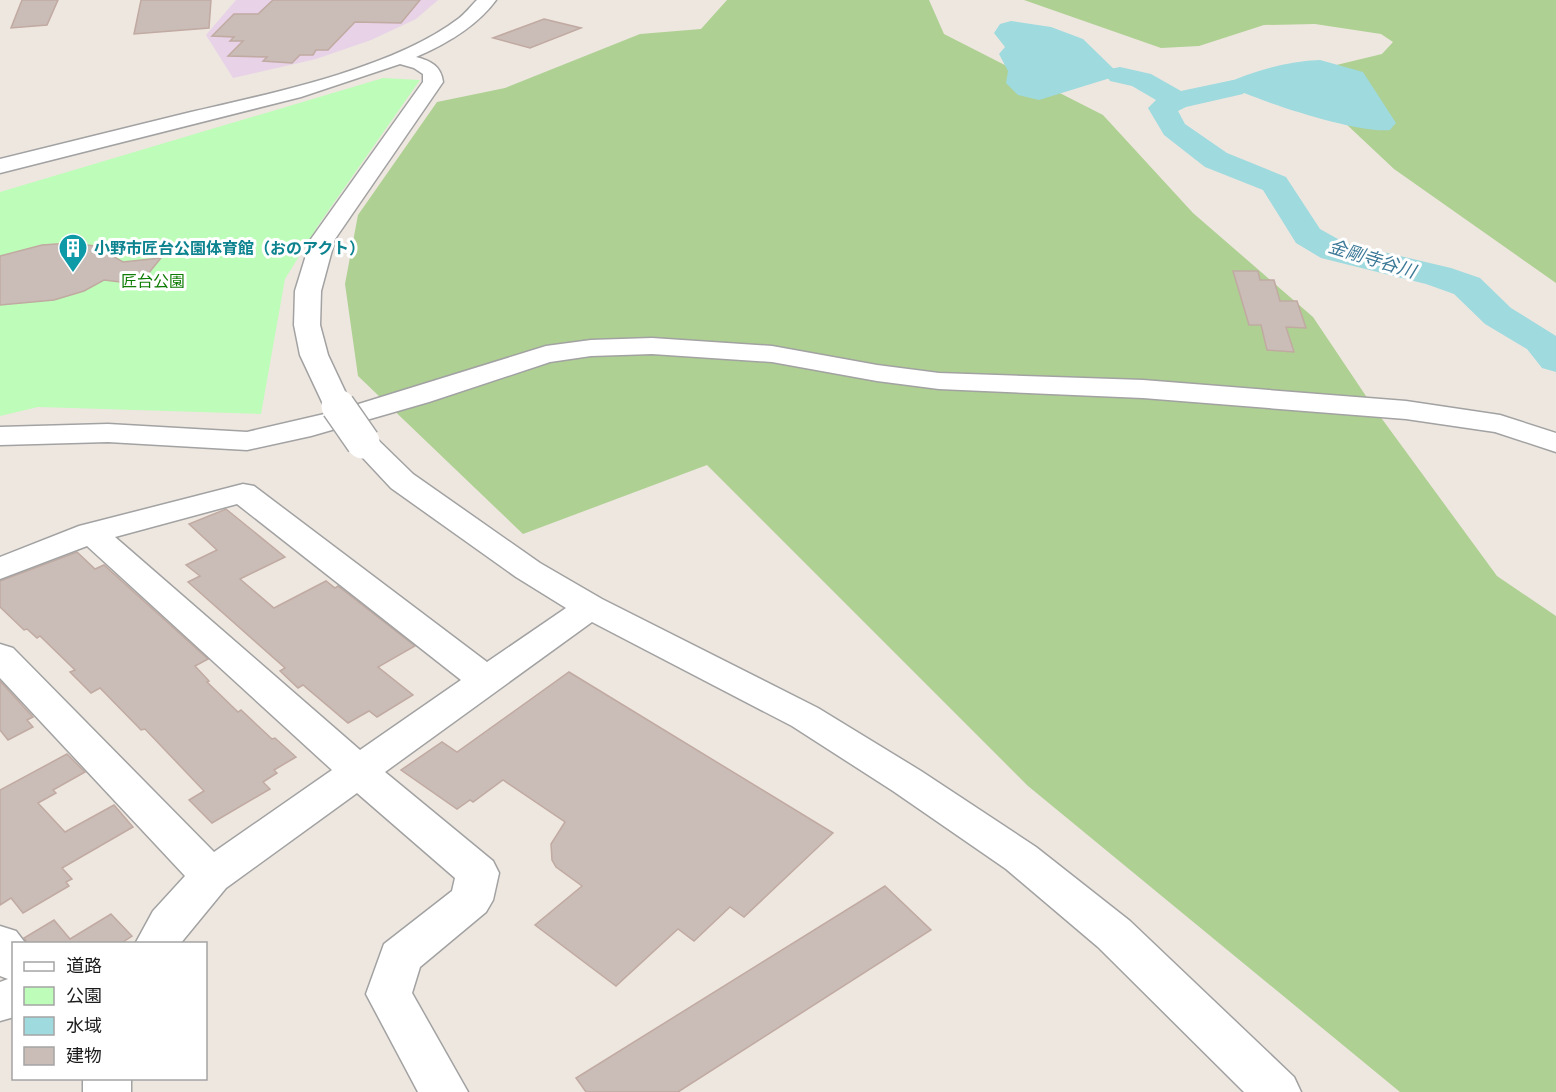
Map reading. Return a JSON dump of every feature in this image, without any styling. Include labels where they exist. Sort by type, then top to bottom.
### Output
[{"type":"street","points":[[0,166],[348,76],[399,58],[460,26],[481,10],[487,0]]},
{"type":"street","points":[[399,58],[421,64],[432,72],[433,82],[323,239],[308,291],[307,325],[314,356],[337,404],[363,442],[402,481],[528,570],[590,607],[806,717],[907,781],[1021,858],[1114,934],[1276,1092]]},
{"type":"street","points":[[0,159],[182,116],[258,101]]},
{"type":"street","points":[[0,173],[196,123],[258,101]]},
{"type":"street","points":[[0,436],[108,433],[247,441],[301,430],[419,396],[546,354],[591,348],[652,346],[772,354],[877,373],[939,381],[1143,389],[1406,410],[1500,424],[1556,443]]},
{"type":"street","points":[[0,569],[91,533],[243,494],[487,681]]},
{"type":"street","points":[[91,533],[358,771],[478,873],[471,900],[400,957],[389,994],[444,1092]]},
{"type":"street","points":[[158,942],[169,924],[211,876],[590,607]]},
{"type":"street","points":[[0,656],[211,876]]},
{"type":"street","points":[[0,944],[12,959]]},
{"type":"shaded area","points":[[236,0],[438,0],[416,19],[371,40],[316,59],[233,78],[206,35]]},
{"type":"green space","points":[[727,0],[929,0],[944,34],[1103,115],[1193,213],[1313,317],[1374,408],[1497,576],[1556,616],[1556,1092],[1400,1092],[1028,786],[707,465],[523,534],[358,376],[345,284],[358,215],[437,102],[505,88],[640,34],[701,29]]},
{"type":"green space","points":[[1024,0],[1556,0],[1556,283],[1394,169],[1311,91],[1328,67],[1382,54],[1393,42],[1381,34],[1315,24],[1264,25],[1199,46],[1161,48]]},
{"type":"green space","name":"匠台公園","points":[[383,78],[420,80],[319,224],[285,279],[261,414],[38,407],[0,416],[0,192]]},
{"type":"water","points":[[1011,21],[1051,27],[1083,39],[1120,75],[1039,100],[1018,95],[1006,83],[1008,71],[999,54],[1005,47],[994,33],[1000,24]]},
{"type":"water","points":[[1320,60],[1363,72],[1396,123],[1390,130],[1354,127],[1306,115],[1224,84],[1295,62]]},
{"type":"building","points":[[22,0],[58,0],[47,25],[11,28]]},
{"type":"building","points":[[141,0],[211,0],[209,28],[134,34]]},
{"type":"building","points":[[273,0],[420,0],[401,23],[355,22],[328,50],[316,50],[313,55],[300,55],[292,63],[263,61],[267,57],[228,56],[243,41],[230,41],[234,37],[212,36],[234,14],[258,14]]},
{"type":"building","points":[[544,19],[581,28],[530,48],[493,38]]},
{"type":"building","name":"小野市匠台公園体育館（おのアクト）","points":[[71,243],[95,246],[123,262],[161,258],[144,279],[138,282],[104,280],[84,291],[54,300],[0,305],[0,256],[42,245]]},
{"type":"building","points":[[1233,271],[1258,271],[1260,280],[1274,280],[1280,301],[1297,301],[1306,328],[1286,327],[1294,352],[1267,350],[1261,325],[1249,325]]},
{"type":"building","points":[[226,509],[285,557],[240,579],[274,608],[326,581],[335,588],[338,586],[415,646],[378,667],[413,695],[377,717],[369,711],[348,723],[303,685],[298,688],[280,671],[285,668],[188,582],[200,576],[186,565],[217,550],[189,524]]},
{"type":"building","points":[[77,552],[95,569],[104,565],[208,659],[195,666],[209,681],[207,682],[238,712],[241,710],[272,739],[275,738],[296,757],[274,770],[277,773],[263,782],[270,789],[212,823],[189,800],[204,791],[145,729],[141,730],[100,688],[91,693],[70,672],[75,670],[40,636],[37,638],[27,629],[24,630],[0,607],[0,581]]},
{"type":"building","points":[[569,672],[833,833],[744,917],[730,907],[694,941],[678,929],[616,986],[535,925],[582,886],[556,867],[552,860],[551,844],[565,822],[503,780],[473,802],[470,800],[457,809],[401,770],[442,742],[457,752]]},
{"type":"building","points":[[0,681],[33,717],[27,720],[33,727],[8,740],[0,730]]},
{"type":"building","points":[[67,754],[85,772],[53,790],[56,793],[38,803],[65,832],[114,805],[133,827],[62,868],[72,879],[66,882],[69,886],[23,913],[11,898],[0,905],[0,790]]},
{"type":"building","points":[[885,886],[931,930],[678,1092],[586,1092],[576,1078]]},
{"type":"building","points":[[111,914],[132,936],[123,942],[27,942],[24,938],[54,920],[70,939]]},
{"type":"waterway","name":"金剛寺谷川","points":[[1120,75],[1141,80],[1177,100]]},
{"type":"waterway","name":"金剛寺谷川","points":[[1177,100],[1233,88]]},
{"type":"waterway","name":"金剛寺谷川","points":[[1177,100],[1162,108],[1174,129],[1216,160],[1275,184],[1308,236],[1333,251],[1438,276],[1467,286],[1498,316],[1540,341],[1556,360]]},
{"type":"place","name":"小野市匠台公園体育館（おのアクト）","points":[[73,274]]}]
